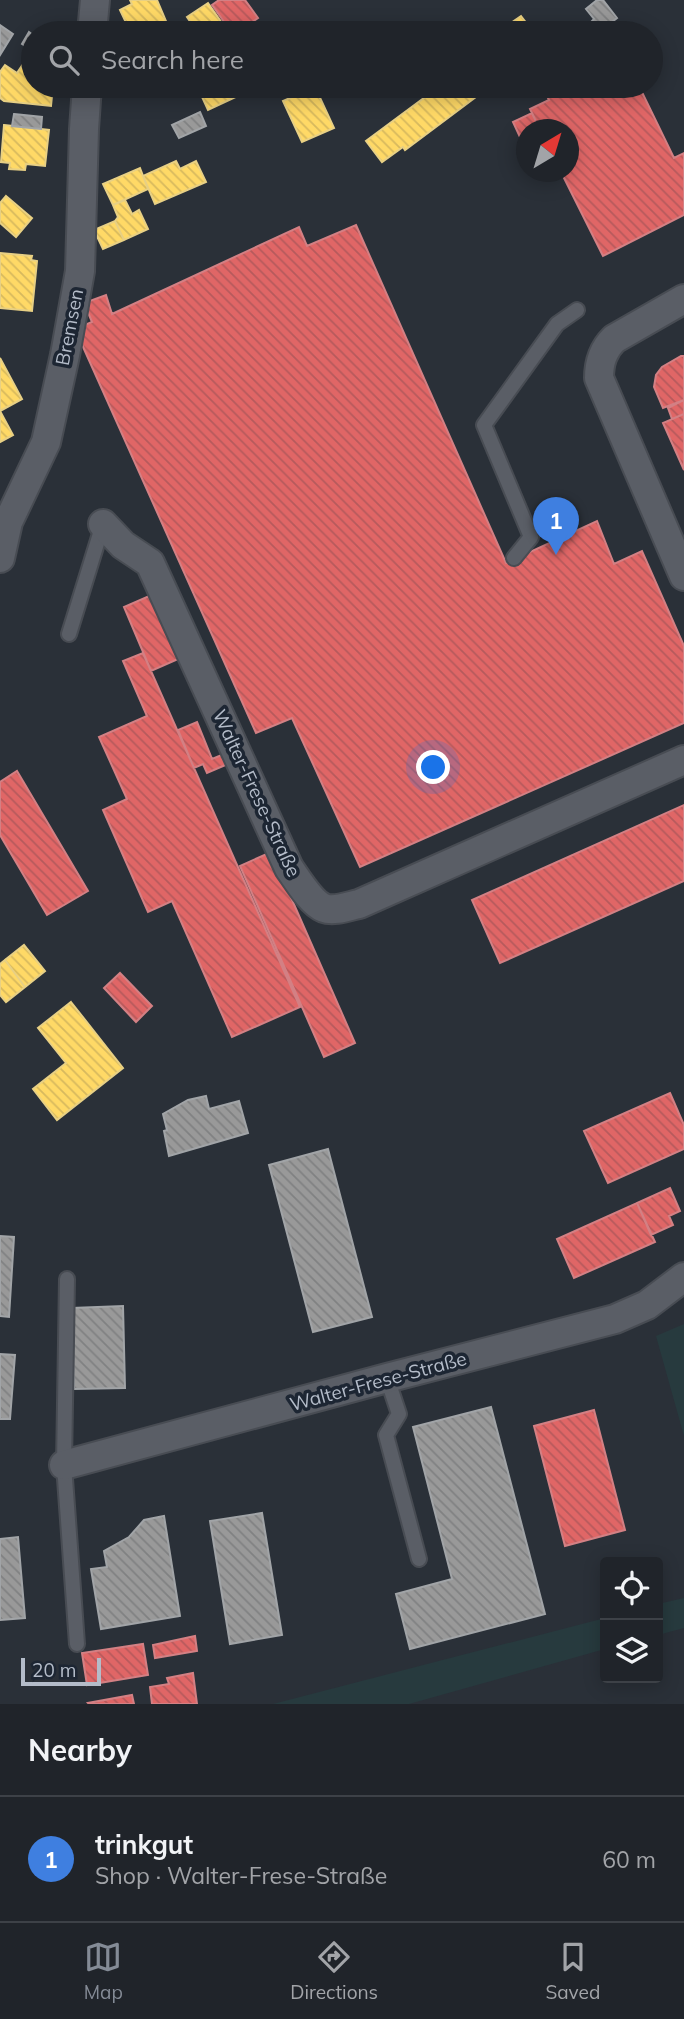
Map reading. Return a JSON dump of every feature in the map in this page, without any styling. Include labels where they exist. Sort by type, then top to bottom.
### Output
[{"type":"street","points":[[93,21],[95,0]]},
{"type":"street","name":"Bremsen","points":[[0,558],[8,522],[46,442],[67,343],[80,271],[86,98]]},
{"type":"street","points":[[684,299],[614,339],[602,356],[600,378],[684,576]]},
{"type":"street","name":"Walter-Frese-Straße","points":[[103,524],[123,545],[150,563],[289,868],[305,891],[324,908],[340,909],[359,904],[684,760]]},
{"type":"street","name":"Walter-Frese-Straße","points":[[64,1465],[615,1319],[647,1306],[684,1277]]},
{"type":"lane","points":[[514,558],[531,537],[485,425],[557,324],[578,310]]},
{"type":"lane","points":[[69,634],[103,524]]},
{"type":"lane","points":[[67,1279],[64,1465],[78,1644]]},
{"type":"lane","points":[[387,1378],[399,1414],[386,1435],[419,1559]]},
{"type":"green space","points":[[684,1324],[684,1436],[656,1336]]},
{"type":"green space","points":[[684,1598],[684,1628],[663,1634],[663,1603]]},
{"type":"green space","points":[[600,1619],[600,1650],[409,1704],[273,1704]]},
{"type":"building: Homes","points":[[130,0],[157,0],[166,21],[125,21],[120,10],[132,4]]},
{"type":"building: Homes","points":[[208,3],[221,21],[190,21],[187,17]]},
{"type":"building: Homes","points":[[5,65],[17,73],[21,67],[21,98],[52,98],[51,106],[4,101],[0,98],[0,72]]},
{"type":"building: Homes","points":[[202,98],[234,98],[208,110]]},
{"type":"building: Homes","points":[[290,98],[320,98],[334,128],[302,142],[283,101]]},
{"type":"building: Homes","points":[[424,98],[475,98],[405,150],[403,147],[382,162],[366,141]]},
{"type":"building: Homes","points":[[4,125],[49,130],[45,166],[26,164],[25,170],[9,169],[10,163],[1,162]]},
{"type":"building: Homes","points":[[176,161],[180,169],[196,161],[206,182],[155,204],[143,176]]},
{"type":"building: Homes","points":[[140,168],[148,189],[113,205],[103,184]]},
{"type":"building: Homes","points":[[6,196],[32,218],[16,237],[0,223],[0,203]]},
{"type":"building: Homes","points":[[125,200],[132,214],[139,210],[148,229],[124,240],[115,221],[118,217],[113,205]]},
{"type":"building: Homes","points":[[115,221],[124,240],[103,249],[94,230]]},
{"type":"building: Homes","points":[[0,253],[32,256],[31,260],[37,261],[32,311],[0,308]]},
{"type":"building: Homes","points":[[0,358],[22,399],[0,411]]},
{"type":"building: Homes","points":[[0,411],[13,435],[0,442]]},
{"type":"building: Homes","points":[[24,945],[45,971],[25,987],[5,960]]},
{"type":"building: Homes","points":[[5,960],[25,987],[6,1002],[0,995],[0,964]]},
{"type":"building: Homes","points":[[71,1002],[123,1068],[57,1120],[33,1089],[66,1063],[38,1028]]},
{"type":"building: Shops","points":[[219,0],[245,0],[258,18],[254,21],[223,21],[212,5]]},
{"type":"building: Shops","points":[[548,98],[645,98],[674,158],[684,153],[684,215],[603,256],[566,182],[579,182],[579,119],[535,119],[530,109],[549,100]]},
{"type":"building: Shops","points":[[532,113],[535,119],[519,119]]},
{"type":"building: Shops","points":[[356,225],[506,563],[597,521],[614,564],[642,551],[684,646],[684,723],[360,867],[292,718],[256,733],[75,329],[92,322],[84,303],[106,295],[112,314],[299,227],[307,246]]},
{"type":"building: Shops","points":[[684,356],[684,400],[663,408],[654,387],[656,375],[662,367]]},
{"type":"building: Shops","points":[[684,400],[684,414],[672,419],[668,408]]},
{"type":"building: Shops","points":[[684,414],[684,470],[663,423]]},
{"type":"building: Shops","points":[[156,593],[185,656],[151,671],[124,607]]},
{"type":"building: Shops","points":[[143,653],[300,1007],[232,1037],[172,901],[148,912],[103,810],[127,799],[99,737],[147,716],[123,661]]},
{"type":"building: Shops","points":[[197,722],[212,759],[224,754],[228,764],[207,773],[203,764],[194,768],[178,730]]},
{"type":"building: Shops","points":[[17,771],[88,891],[47,915],[0,835],[0,782]]},
{"type":"building: Shops","points":[[684,805],[684,881],[500,963],[472,900]]},
{"type":"building: Shops","points":[[271,852],[355,1043],[324,1057],[240,866]]},
{"type":"building: Shops","points":[[120,973],[152,1006],[136,1022],[104,988]]},
{"type":"building: Shops","points":[[670,1093],[684,1125],[684,1149],[608,1183],[584,1131]]},
{"type":"building: Shops","points":[[670,1188],[680,1211],[669,1216],[673,1225],[651,1235],[637,1203]]},
{"type":"building: Shops","points":[[637,1203],[655,1242],[574,1278],[557,1239]]},
{"type":"building: Shops","points":[[594,1410],[625,1530],[565,1546],[534,1426]]},
{"type":"building: Shops","points":[[195,1636],[197,1651],[155,1658],[153,1645]]},
{"type":"building: Shops","points":[[143,1644],[148,1675],[87,1685],[82,1653]]},
{"type":"building: Shops","points":[[193,1673],[197,1704],[152,1704],[150,1687],[169,1684],[167,1678]]},
{"type":"building: Shops","points":[[132,1695],[134,1704],[88,1703]]},
{"type":"building: Industry","points":[[597,0],[603,0],[617,18],[613,21],[592,21],[594,19],[586,9]]},
{"type":"building: Industry","points":[[0,25],[13,34],[0,55]]},
{"type":"building: Industry","points":[[200,112],[206,126],[179,138],[172,125]]},
{"type":"building: Industry","points":[[14,114],[42,117],[41,129],[12,126]]},
{"type":"building: Industry","points":[[206,1096],[209,1109],[239,1101],[248,1133],[169,1156],[163,1114],[188,1100]]},
{"type":"building: Industry","points":[[328,1149],[372,1317],[313,1332],[269,1165]]},
{"type":"building: Industry","points":[[0,1236],[14,1237],[9,1317],[0,1316]]},
{"type":"building: Industry","points":[[123,1306],[125,1388],[74,1389],[72,1308]]},
{"type":"building: Industry","points":[[0,1354],[15,1355],[10,1419],[0,1419]]},
{"type":"building: Industry","points":[[491,1407],[545,1614],[410,1649],[396,1594],[452,1579],[413,1427]]},
{"type":"building: Industry","points":[[262,1513],[282,1635],[230,1644],[210,1521]]},
{"type":"building: Industry","points":[[164,1516],[180,1616],[101,1629],[91,1569],[107,1567],[104,1551],[129,1537],[144,1520]]},
{"type":"building: Industry","points":[[18,1537],[25,1618],[0,1620],[0,1539]]},
{"type":"place","name":"trinkgut","points":[[556,555]]}]
